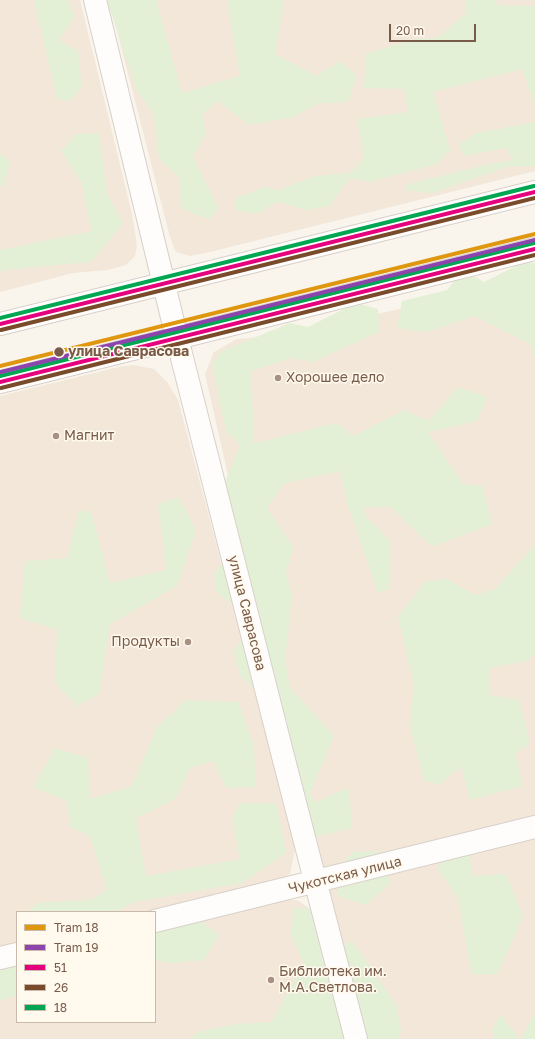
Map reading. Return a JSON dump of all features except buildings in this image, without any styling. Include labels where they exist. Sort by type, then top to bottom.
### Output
[{"type":"street","name":"улица Саврасова","points":[[95,0],[163,284],[356,1039]]},
{"type":"street","points":[[0,324],[535,192]]},
{"type":"street","points":[[0,382],[535,249]]},
{"type":"street","name":"Чукотская улица","points":[[156,921],[535,827]]},
{"type":"street","points":[[0,958],[16,954]]},
{"type":"shaded area","points":[[0,0],[80,0],[132,214],[137,245],[135,256],[126,265],[107,270],[73,273],[0,292]]},
{"type":"shaded area","points":[[109,0],[535,0],[535,171],[210,252],[190,256],[176,252],[170,237]]},
{"type":"shaded area","points":[[535,266],[535,1039],[366,1039],[233,497],[205,374],[214,352],[237,339],[287,335],[459,295]]},
{"type":"shaded area","points":[[133,365],[154,369],[167,382],[178,400],[296,845],[290,874],[274,883],[156,911],[16,911],[16,945],[0,949],[0,396],[119,367]]},
{"type":"shaded area","points":[[278,900],[297,900],[312,910],[345,1039],[0,1039],[0,968],[16,964],[16,1023],[156,1023],[156,930]]},
{"type":"green space","points":[[34,0],[68,0],[74,17],[59,40],[78,51],[82,88],[69,101],[57,99]]},
{"type":"green space","points":[[107,0],[156,0],[182,93],[240,76],[227,0],[284,0],[275,54],[316,76],[341,61],[357,76],[348,102],[318,103],[294,117],[249,125],[218,101],[202,114],[206,133],[193,157],[218,208],[209,220],[181,208],[180,178],[159,159],[154,115],[136,89]]},
{"type":"green space","points":[[465,0],[496,0],[497,5],[535,6],[535,106],[522,69],[433,92],[450,150],[437,164],[369,182],[350,178],[329,206],[307,210],[278,202],[256,214],[235,210],[236,198],[265,187],[279,190],[315,176],[350,173],[364,158],[357,119],[408,112],[404,89],[364,88],[366,54],[415,39],[437,38],[465,14]]},
{"type":"green space","points":[[535,122],[535,166],[506,167],[433,193],[405,190],[405,185],[489,164],[513,160],[507,148],[464,156],[459,144],[477,133]]},
{"type":"green space","points":[[99,133],[107,193],[123,223],[91,262],[4,270],[0,272],[0,250],[92,231],[81,182],[61,151],[76,134]]},
{"type":"green space","points":[[0,154],[10,160],[4,185],[0,186]]},
{"type":"green space","points":[[524,262],[535,263],[535,357],[531,344],[475,316],[426,332],[397,328],[402,301],[447,290],[463,269],[484,282]]},
{"type":"green space","points":[[356,303],[378,309],[379,332],[313,362],[292,358],[251,371],[254,443],[336,423],[353,436],[404,410],[429,421],[458,387],[487,397],[477,421],[428,432],[463,484],[482,486],[492,524],[432,547],[391,507],[364,507],[365,516],[389,539],[390,588],[378,593],[349,509],[340,471],[285,483],[267,507],[293,548],[286,572],[292,595],[285,661],[290,688],[334,736],[310,793],[315,802],[349,788],[352,828],[313,837],[293,777],[287,720],[241,677],[233,652],[243,637],[239,610],[217,592],[214,574],[237,545],[220,494],[240,445],[226,432],[212,364],[222,351],[290,323],[308,327]]},
{"type":"green space","points":[[179,497],[196,530],[177,586],[110,624],[99,694],[77,706],[55,683],[57,630],[20,618],[25,561],[67,558],[79,511],[91,511],[110,583],[166,570],[158,504]]},
{"type":"green space","points":[[535,545],[535,655],[526,661],[490,668],[490,695],[519,700],[530,744],[515,753],[523,786],[470,800],[461,767],[438,785],[424,780],[410,727],[414,685],[398,617],[426,581],[446,579],[476,595],[495,589]]},
{"type":"green space","points":[[186,700],[238,702],[254,746],[256,787],[226,788],[213,761],[190,768],[176,798],[136,818],[146,876],[240,859],[232,818],[240,803],[276,803],[286,853],[243,883],[134,902],[118,911],[28,911],[37,903],[90,900],[107,890],[90,836],[70,827],[67,801],[33,787],[55,748],[88,758],[90,799],[132,786],[157,727]]},
{"type":"green space","points":[[380,851],[391,883],[366,905],[338,896],[335,870],[353,852]]},
{"type":"green space","points":[[450,854],[470,856],[472,876],[506,874],[523,916],[497,975],[471,974],[458,898],[437,868]]},
{"type":"green space","points":[[294,908],[311,908],[323,960],[340,947],[352,941],[397,1006],[401,1032],[399,1039],[190,1039],[198,1032],[237,1024],[271,1022],[304,964],[290,933]]},
{"type":"green space","points":[[196,916],[219,935],[204,960],[170,963],[156,960],[156,926]]},
{"type":"green space","points":[[16,951],[16,995],[0,1001],[0,955]]},
{"type":"green space","points":[[535,1013],[535,1039],[521,1039]]},
{"type":"green space","points":[[501,1014],[519,1039],[494,1039],[492,1029]]},
{"type":"tram line","name":"18","points":[[0,366],[535,234]]},
{"type":"tram line","name":"19","points":[[1,372],[535,240]]},
{"type":"transit line","name":"18","points":[[0,318],[534,186]]},
{"type":"transit line","name":"51","points":[[0,324],[535,192]]},
{"type":"transit line","name":"26","points":[[1,330],[535,198]]},
{"type":"transit line","name":"18","points":[[0,376],[534,243]]},
{"type":"transit line","name":"51","points":[[0,382],[535,249]]},
{"type":"transit line","name":"26","points":[[1,388],[535,255]]},
{"type":"place","name":"улица Саврасова","points":[[59,352]]},
{"type":"place","name":"Хорошее дело","points":[[278,378]]},
{"type":"place","name":"Магнит","points":[[56,436]]},
{"type":"place","name":"Продукты","points":[[188,642]]},
{"type":"place","name":"Библиотека им. М.А.Светлова.","points":[[271,980]]}]
